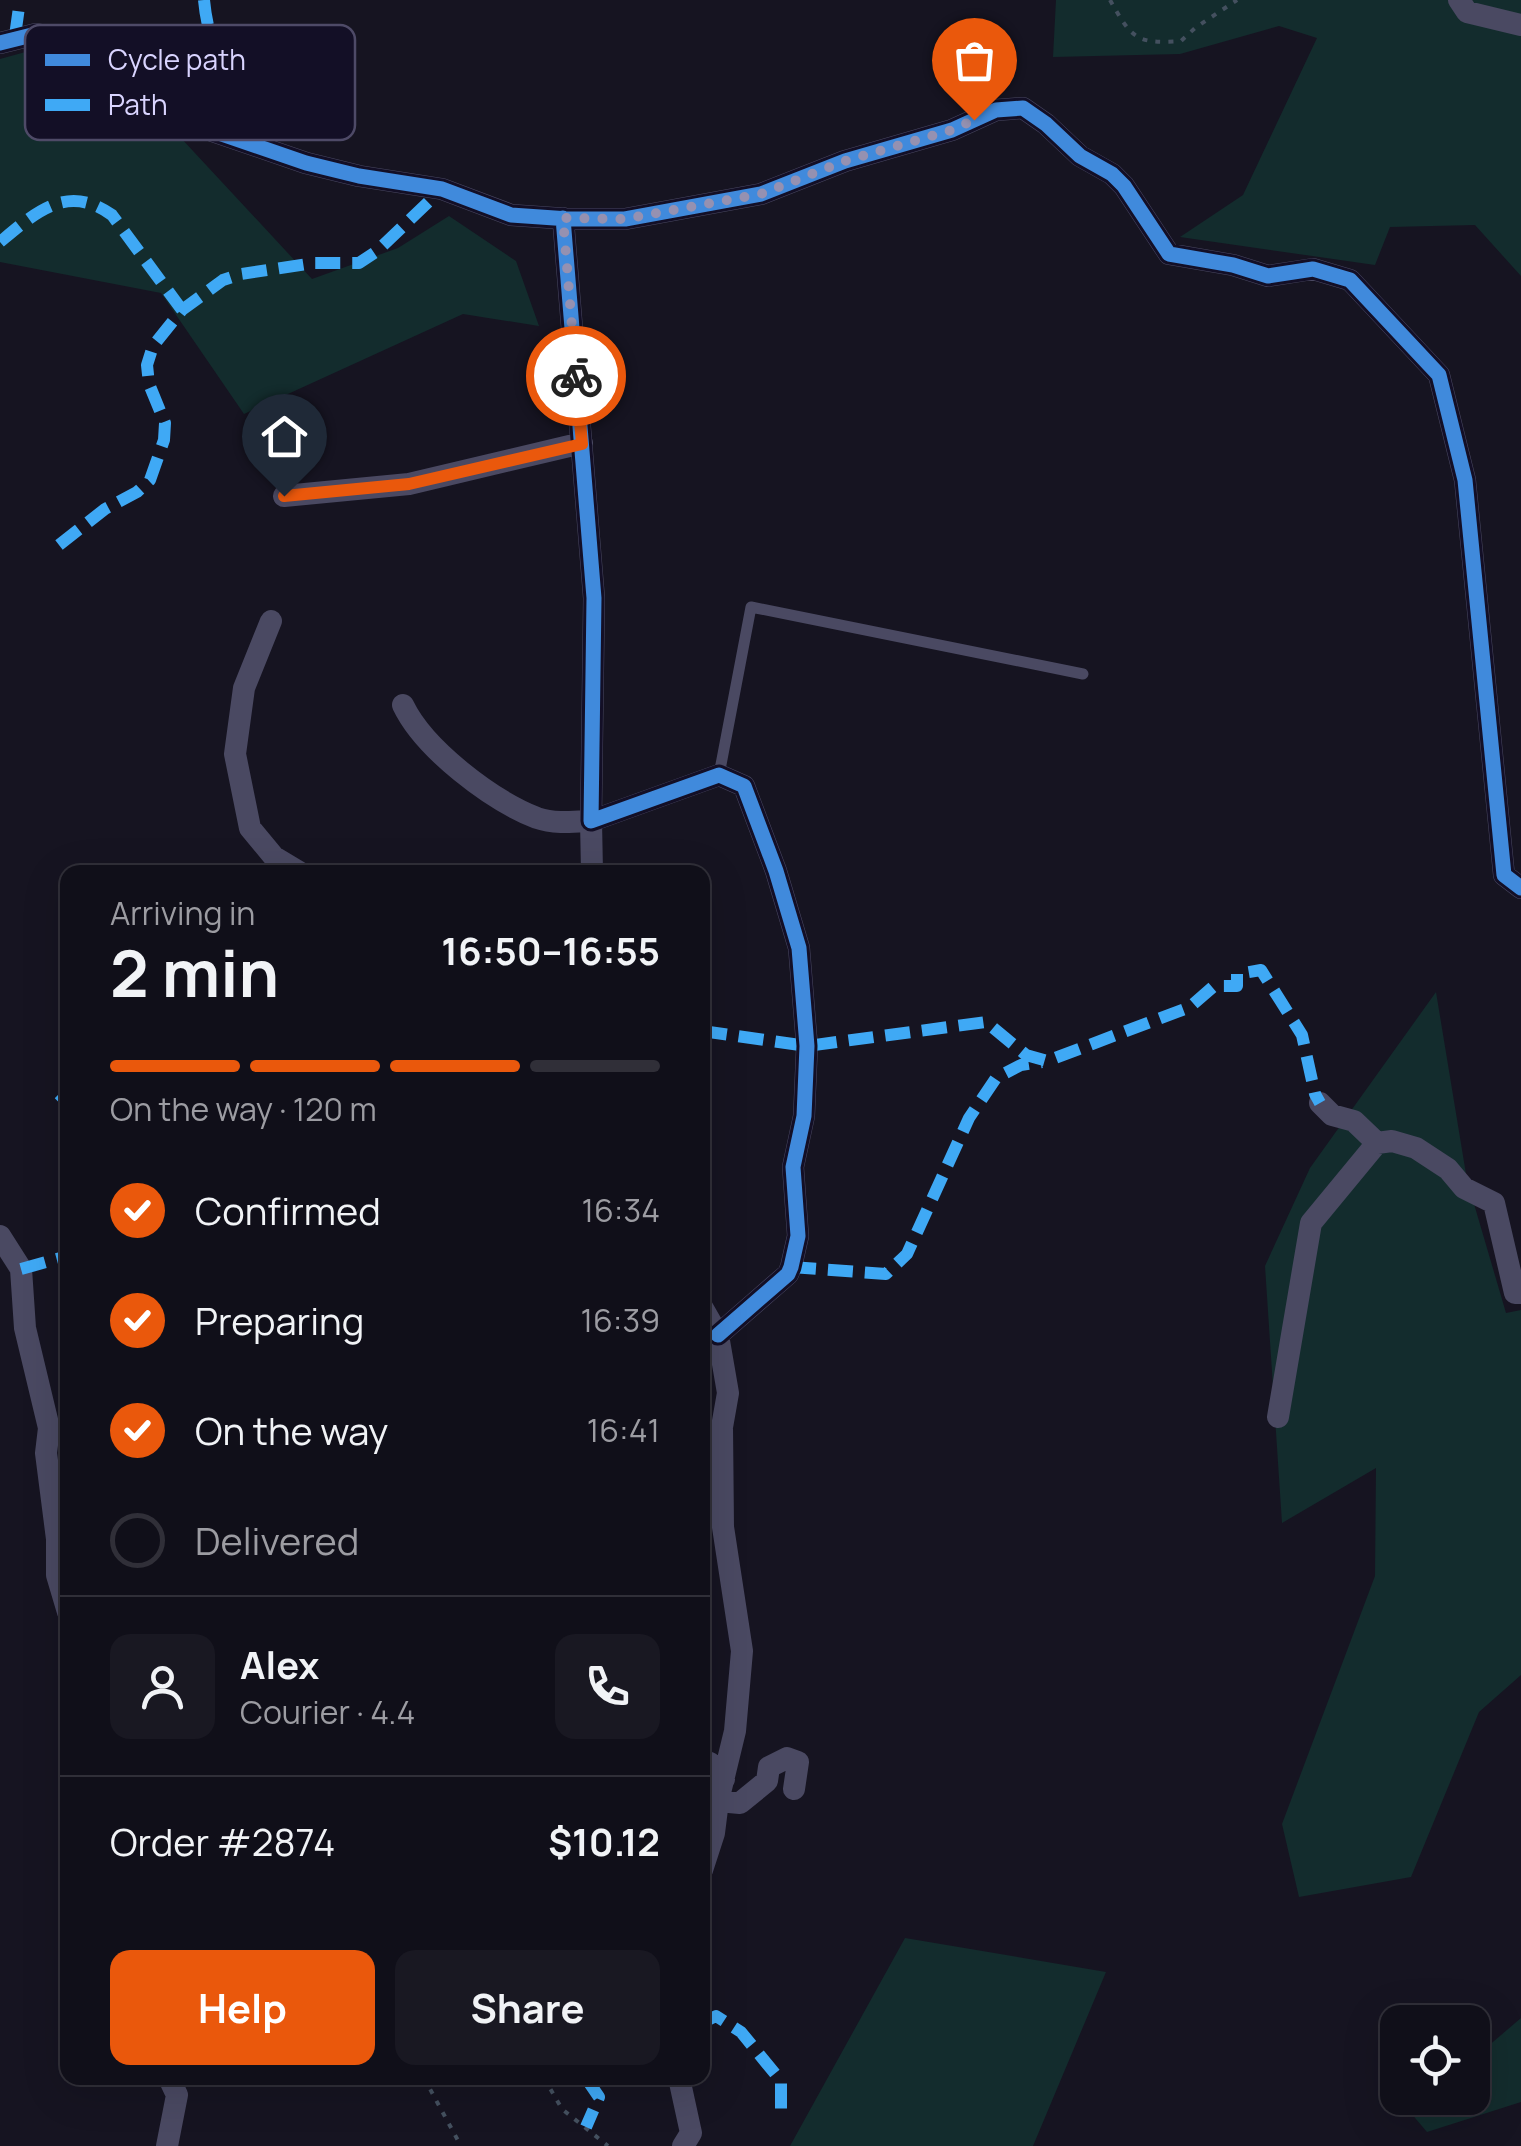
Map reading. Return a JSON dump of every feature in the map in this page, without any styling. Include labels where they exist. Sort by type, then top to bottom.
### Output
[{"type":"street","points":[[1460,0],[1467,12],[1521,25]]},
{"type":"street","points":[[0,43],[25,37]]},
{"type":"street","points":[[239,140],[306,164],[442,189],[510,215],[625,219],[761,194],[845,161],[952,130],[996,110],[1023,108],[1080,156],[1112,174],[1169,254],[1233,265],[1268,276],[1313,269],[1350,280],[1439,374],[1465,480],[1504,875],[1521,888]]},
{"type":"street","points":[[563,218],[594,598],[592,865]]},
{"type":"street","points":[[284,496],[409,484],[582,444]]},
{"type":"street","points":[[271,621],[244,688],[235,754],[250,828],[274,857],[288,865]]},
{"type":"street","points":[[403,705],[434,748],[502,800],[539,819],[590,821],[719,775],[744,786],[799,948],[807,1046],[804,1116],[793,1167],[798,1236],[788,1274],[718,1335]]},
{"type":"street","points":[[1320,1103],[1332,1115],[1354,1120],[1377,1143]]},
{"type":"street","points":[[1278,1417],[1311,1223],[1377,1143],[1392,1141],[1416,1148],[1448,1169],[1464,1188],[1494,1203],[1514,1294],[1521,1293]]},
{"type":"street","points":[[0,1236],[21,1269],[25,1328],[49,1428],[46,1452],[60,1585]]},
{"type":"street","points":[[710,1321],[718,1335],[728,1393],[722,1427],[722,1528],[742,1651],[735,1731],[710,1845]]},
{"type":"street","points":[[710,1763],[721,1790],[740,1803],[767,1781],[769,1768],[787,1758],[798,1762],[794,1788]]},
{"type":"street","points":[[168,2146],[177,2094],[172,2085]]},
{"type":"street","points":[[680,2085],[691,2134],[683,2146]]},
{"type":"lane","points":[[719,775],[751,608],[1083,674]]},
{"type":"path","points":[[1110,0],[1125,26],[1148,43],[1181,41],[1237,0]]},
{"type":"path","points":[[428,2085],[461,2146]]},
{"type":"path","points":[[546,2085],[562,2109],[608,2146]]},
{"type":"green space","points":[[1056,0],[1521,0],[1521,276],[1475,225],[1390,227],[1375,265],[1180,237],[1243,195],[1317,38],[1279,26],[1180,54],[1053,57]]},
{"type":"green space","points":[[25,52],[25,140],[183,140],[312,279],[398,248],[449,216],[516,261],[539,326],[463,314],[244,414],[161,293],[0,262],[0,59]]},
{"type":"green space","points":[[1436,992],[1467,1180],[1506,1313],[1521,1310],[1521,1675],[1479,1712],[1411,1877],[1299,1897],[1282,1824],[1375,1576],[1376,1468],[1282,1523],[1265,1266],[1310,1168]]},
{"type":"green space","points":[[905,1938],[1106,1972],[1033,2146],[790,2146]]},
{"type":"green space","points":[[1521,2018],[1521,2102],[1490,2112],[1490,2044]]},
{"type":"green space","points":[[1413,2115],[1480,2115],[1427,2132]]},
{"type":"marked path","points":[[15,36],[20,0]]},
{"type":"marked path","points":[[204,0],[208,25]]},
{"type":"marked path","points":[[262,140],[267,148]]},
{"type":"marked path","points":[[59,545],[150,480],[164,440],[165,423],[149,384],[147,365],[153,346],[182,310],[223,280],[241,274],[314,263],[359,263],[377,251],[442,189]]},
{"type":"marked path","points":[[0,242],[53,205],[81,202],[96,206],[112,215],[182,310]]},
{"type":"marked path","points":[[710,1032],[807,1046],[986,1022],[1026,1055],[1047,1061],[1190,1007],[1214,986],[1237,986],[1237,974],[1261,970],[1302,1035],[1320,1103]]},
{"type":"marked path","points":[[791,1267],[886,1274],[907,1254],[969,1118],[996,1078],[1021,1065],[1042,1062]]},
{"type":"marked path","points":[[21,1269],[60,1258]]},
{"type":"marked path","points":[[710,2019],[716,2016],[741,2032],[781,2081],[781,2116]]},
{"type":"marked path","points":[[586,2127],[599,2097],[591,2085]]},
{"type":"cycle path","points":[[0,43],[25,37]]},
{"type":"cycle path","points":[[239,140],[359,176],[442,189],[511,215],[625,219],[761,194],[845,161],[952,130],[996,110],[1023,108],[1080,156],[1112,174],[1169,254],[1233,265],[1268,276],[1313,269],[1350,280],[1439,375],[1465,480],[1504,875],[1521,888]]},
{"type":"cycle path","points":[[563,218],[594,598],[591,821],[719,775],[744,786],[799,948],[807,1046],[804,1116],[793,1167],[798,1236],[788,1274],[718,1335]]},
{"type":"way so far","points":[[576,376],[563,218],[625,219],[761,194],[845,161],[974,120]]},
{"type":"route","points":[[284,496],[409,484],[582,444],[576,376]]}]
